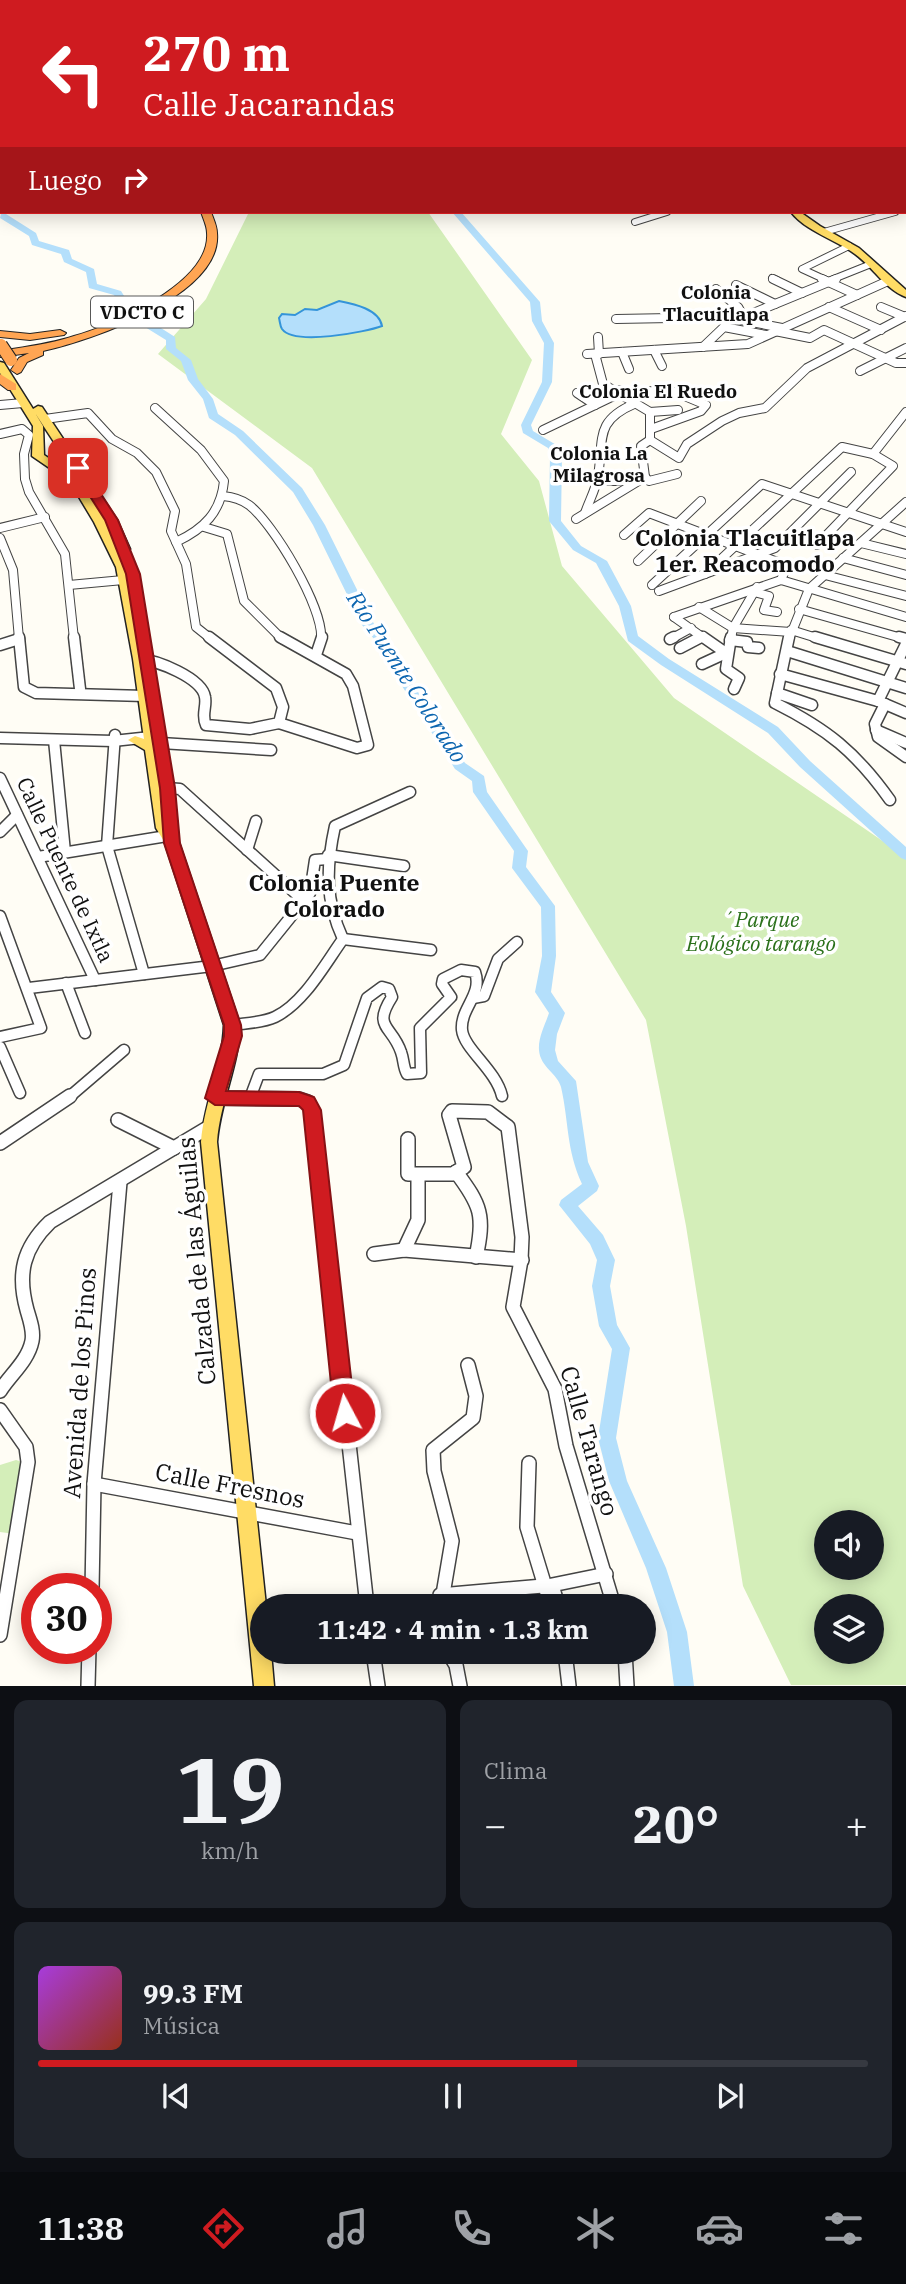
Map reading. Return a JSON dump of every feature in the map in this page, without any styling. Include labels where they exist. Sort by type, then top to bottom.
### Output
[{"type":"highway","points":[[196,214],[202,231],[196,265]]},
{"type":"highway","name":"VDCTO C","points":[[4,358],[68,339],[123,328],[159,306],[211,244],[212,230],[207,214]]},
{"type":"highway","name":"VDCTO C","points":[[68,339],[154,299],[196,265]]},
{"type":"highway","points":[[4,358],[30,337],[68,339]]},
{"type":"highway","points":[[4,358],[41,353],[68,339]]},
{"type":"highway","points":[[4,358],[18,386]]},
{"type":"highway","points":[[4,358],[18,386]]},
{"type":"main road","points":[[798,214],[849,246],[905,293]]},
{"type":"main road","name":"Calzada de las Águilas","points":[[18,386],[40,431],[37,439],[38,456],[74,481],[100,522],[129,577]]},
{"type":"main road","name":"Calzada de las Águilas","points":[[28,405],[45,419],[111,520],[129,577],[170,838],[232,1025],[233,1036],[209,1128],[264,1685]]},
{"type":"main road","points":[[37,439],[46,435],[56,437]]},
{"type":"main road","points":[[65,473],[78,468]]},
{"type":"main road","name":"Calzada de las Águilas","points":[[144,659],[144,693],[167,788],[170,838]]},
{"type":"main road","points":[[135,740],[156,737]]},
{"type":"street","points":[[636,223],[659,214]]},
{"type":"street","points":[[824,232],[888,214]]},
{"type":"street","points":[[849,246],[803,267],[827,282],[857,295]]},
{"type":"street","points":[[616,319],[707,316],[746,318],[871,264]]},
{"type":"street","points":[[772,278],[802,293]]},
{"type":"street","points":[[594,354],[748,344],[888,281]]},
{"type":"street","points":[[736,285],[775,304]]},
{"type":"street","points":[[716,289],[746,318],[774,332]]},
{"type":"street","points":[[829,307],[881,330]]},
{"type":"street","points":[[881,307],[905,317]]},
{"type":"street","points":[[650,412],[650,435],[673,457],[679,458],[687,444],[739,413],[768,406],[784,387],[807,368],[905,317]]},
{"type":"street","points":[[703,347],[724,327],[810,338],[824,330],[886,358],[905,363]]},
{"type":"street","points":[[598,337],[594,354],[610,389],[650,412],[678,410]]},
{"type":"street","points":[[628,338],[628,369]]},
{"type":"street","points":[[860,371],[906,348]]},
{"type":"street","points":[[654,350],[662,366]]},
{"type":"street","points":[[610,389],[675,393],[704,403],[704,408],[650,435],[641,446],[641,479]]},
{"type":"street","points":[[543,430],[595,405],[610,389]]},
{"type":"street","points":[[577,393],[595,405]]},
{"type":"street","points":[[585,513],[597,481],[599,436],[612,415],[634,404]]},
{"type":"street","points":[[0,405],[28,405]]},
{"type":"street","points":[[155,408],[201,450],[224,481],[248,498],[258,513],[312,603],[321,623],[320,649],[316,655]]},
{"type":"street","points":[[873,454],[883,447],[890,428],[906,412]]},
{"type":"street","points":[[45,419],[88,413],[112,439],[137,453],[156,472],[173,502],[175,511],[171,531],[186,564],[196,627],[276,688],[283,707],[279,723]]},
{"type":"street","points":[[0,433],[27,430],[25,479],[29,492],[62,544],[69,583],[80,688]]},
{"type":"street","points":[[705,574],[788,493],[842,447],[873,454],[893,466],[850,514],[817,545]]},
{"type":"street","points":[[851,472],[819,504],[782,543],[705,574],[655,588],[705,533],[762,484],[819,504],[882,524],[906,533]]},
{"type":"street","points":[[597,481],[649,481],[677,474]]},
{"type":"street","points":[[576,519],[641,479]]},
{"type":"street","points":[[176,542],[204,527],[223,496],[224,481]]},
{"type":"street","points":[[223,496],[239,497],[258,513]]},
{"type":"street","points":[[638,561],[701,501]]},
{"type":"street","points":[[890,800],[863,761],[846,744],[824,727],[775,703],[791,631],[809,589],[904,507]]},
{"type":"street","points":[[624,535],[649,513],[780,563],[784,573],[780,580],[674,617],[727,653]]},
{"type":"street","points":[[0,528],[45,517]]},
{"type":"street","points":[[144,659],[178,672],[203,690],[206,700],[203,719],[206,725],[250,729],[279,723],[358,748],[368,745],[369,734],[359,717],[353,686],[346,674],[281,638],[251,611],[237,582],[227,534],[204,527]]},
{"type":"street","points":[[0,538],[13,570],[24,687]]},
{"type":"street","points":[[861,543],[906,554]]},
{"type":"street","points":[[843,558],[906,575]]},
{"type":"street","points":[[825,575],[906,596]]},
{"type":"street","points":[[69,583],[129,577]]},
{"type":"street","points":[[780,580],[906,617]]},
{"type":"street","points":[[755,590],[769,596],[764,610],[777,612]]},
{"type":"street","points":[[734,689],[739,678],[726,669],[727,653],[733,628],[755,590]]},
{"type":"street","points":[[699,607],[733,628],[791,631],[902,662]]},
{"type":"street","points":[[799,609],[906,641],[902,662],[885,680],[875,724],[884,744],[906,757]]},
{"type":"street","points":[[670,639],[691,628]]},
{"type":"street","points":[[680,649],[703,636]]},
{"type":"street","points":[[0,645],[19,639]]},
{"type":"street","points":[[730,640],[747,642],[748,647],[759,648]]},
{"type":"street","points":[[788,651],[906,688]]},
{"type":"street","points":[[702,664],[727,653]]},
{"type":"street","points":[[780,674],[881,702],[906,713]]},
{"type":"street","points":[[24,687],[144,693]]},
{"type":"street","points":[[24,687],[36,693],[144,693]]},
{"type":"street","points":[[776,693],[812,705]]},
{"type":"street","points":[[876,730],[906,743]]},
{"type":"street","points":[[0,736],[54,740],[156,737],[271,750]]},
{"type":"street","points":[[0,736],[135,740]]},
{"type":"street","points":[[114,738],[107,846],[144,974]]},
{"type":"street","points":[[54,740],[65,852]]},
{"type":"street","name":"Calle Puente de Ixtla","points":[[0,778],[95,980]]},
{"type":"street","points":[[167,788],[180,789],[304,901]]},
{"type":"street","points":[[343,939],[329,911],[326,888],[328,857],[335,827],[410,792]]},
{"type":"street","points":[[0,832],[17,815]]},
{"type":"street","points":[[247,850],[256,821]]},
{"type":"street","points":[[38,858],[170,838]]},
{"type":"street","points":[[29,988],[212,966],[260,955],[313,887],[315,860],[328,857],[404,866]]},
{"type":"street","points":[[0,916],[41,1024],[39,1029],[0,1037]]},
{"type":"street","points":[[343,939],[431,950]]},
{"type":"street","points":[[232,1025],[265,1019],[284,1011],[327,963],[343,939]]},
{"type":"street","points":[[474,998],[484,996],[489,988],[497,956],[503,949],[517,942]]},
{"type":"street","points":[[250,1098],[259,1074],[323,1074],[344,1065],[367,998],[375,990],[389,989],[392,996],[384,1008],[381,1020],[383,1029],[401,1052],[403,1069],[407,1074],[421,1073],[417,1044],[419,1028],[451,997],[442,984],[443,979],[461,970],[475,972],[478,991],[466,1009],[461,1029],[467,1042],[497,1077],[502,1096]]},
{"type":"street","points":[[66,983],[85,1033]]},
{"type":"street","points":[[0,1047],[20,1093]]},
{"type":"street","points":[[0,1143],[63,1102],[124,1050]]},
{"type":"street","points":[[215,1098],[299,1099],[308,1102],[312,1110],[365,1594]]},
{"type":"street","name":"Calle Tarango","points":[[456,1172],[464,1167],[464,1159],[449,1115],[452,1111],[488,1112],[508,1127],[518,1196],[522,1260],[512,1298],[513,1307],[555,1389],[566,1446],[611,1594]]},
{"type":"street","points":[[118,1120],[174,1148]]},
{"type":"street","points":[[0,1391],[27,1354],[32,1341],[32,1330],[21,1288],[22,1261],[26,1249],[50,1222],[209,1128]]},
{"type":"street","points":[[404,1250],[418,1220],[408,1139]]},
{"type":"street","points":[[413,1175],[456,1172],[482,1208],[484,1224],[476,1257]]},
{"type":"street","name":"Avenida de los Pinos","points":[[92,1573],[94,1483],[120,1182]]},
{"type":"street","points":[[374,1254],[404,1250],[522,1260]]},
{"type":"street","points":[[442,1594],[450,1563],[452,1531],[437,1487],[433,1450],[452,1433],[469,1424],[475,1416],[477,1407],[468,1365]]},
{"type":"street","points":[[0,1410],[26,1447],[28,1462],[0,1635]]},
{"type":"street","points":[[528,1464],[527,1527],[552,1594]]},
{"type":"street","name":"Calle Fresnos","points":[[94,1483],[357,1533]]},
{"type":"street","points":[[487,1594],[606,1574]]},
{"type":"street","points":[[548,1585],[549,1594]]},
{"type":"street","points":[[88,1685],[89,1664]]},
{"type":"street","points":[[375,1664],[378,1685]]},
{"type":"street","points":[[455,1664],[460,1685]]},
{"type":"street","points":[[566,1664],[569,1685]]},
{"type":"street","points":[[626,1664],[627,1685]]},
{"type":"green space","name":"´Parque Eológico tarango","points":[[248,214],[429,214],[532,360],[501,434],[539,481],[562,566],[674,698],[906,857],[906,1685],[791,1685],[743,1586],[686,1226],[646,1020],[312,468],[158,354],[206,299]]},
{"type":"green space","points":[[16,1460],[26,1463],[15,1534],[0,1532],[0,1465]]},
{"type":"water","points":[[339,301],[371,311],[382,326],[315,337],[300,337],[281,328],[279,318],[282,314],[295,315],[305,309],[317,310]]},
{"type":"waterway","name":"Río Puente Colorado","points":[[1,214],[33,235],[35,243],[66,252],[67,260],[91,271],[92,286],[118,293],[121,299],[117,304],[118,314],[135,316],[171,339],[171,349],[186,360],[193,380],[208,399],[213,416],[239,433],[298,490],[319,525],[368,625],[393,653],[408,686],[460,766],[479,779],[480,792],[521,851],[519,868],[548,906],[549,956],[543,992],[557,1013],[547,1042],[548,1057],[568,1081],[580,1162],[591,1186],[567,1205],[597,1240],[606,1260],[601,1286],[608,1326],[621,1348],[607,1438],[618,1481],[656,1568],[677,1632],[684,1686]]},
{"type":"waterway","points":[[458,214],[535,302],[537,321],[549,343],[547,382],[526,425],[528,433],[553,446],[556,455],[555,521],[577,548],[601,561],[625,606],[632,638],[773,730],[805,764],[906,855]]},
{"type":"district","name":"Colonia Tlacuitlapa","points":[[716,303]]},
{"type":"district","name":"Colonia El Ruedo","points":[[658,391]]},
{"type":"district","name":"Colonia La Milagrosa","points":[[599,464]]},
{"type":"district","name":"Colonia Tlacuitlapa 1er. Reacomodo","points":[[745,551]]},
{"type":"district","name":"Colonia Puente Colorado","points":[[334,896]]},
{"type":"route","points":[[78,468],[111,520],[133,574],[149,659],[172,843],[232,1025],[233,1036],[215,1098],[299,1099],[308,1102],[312,1110],[345,1413]]}]
